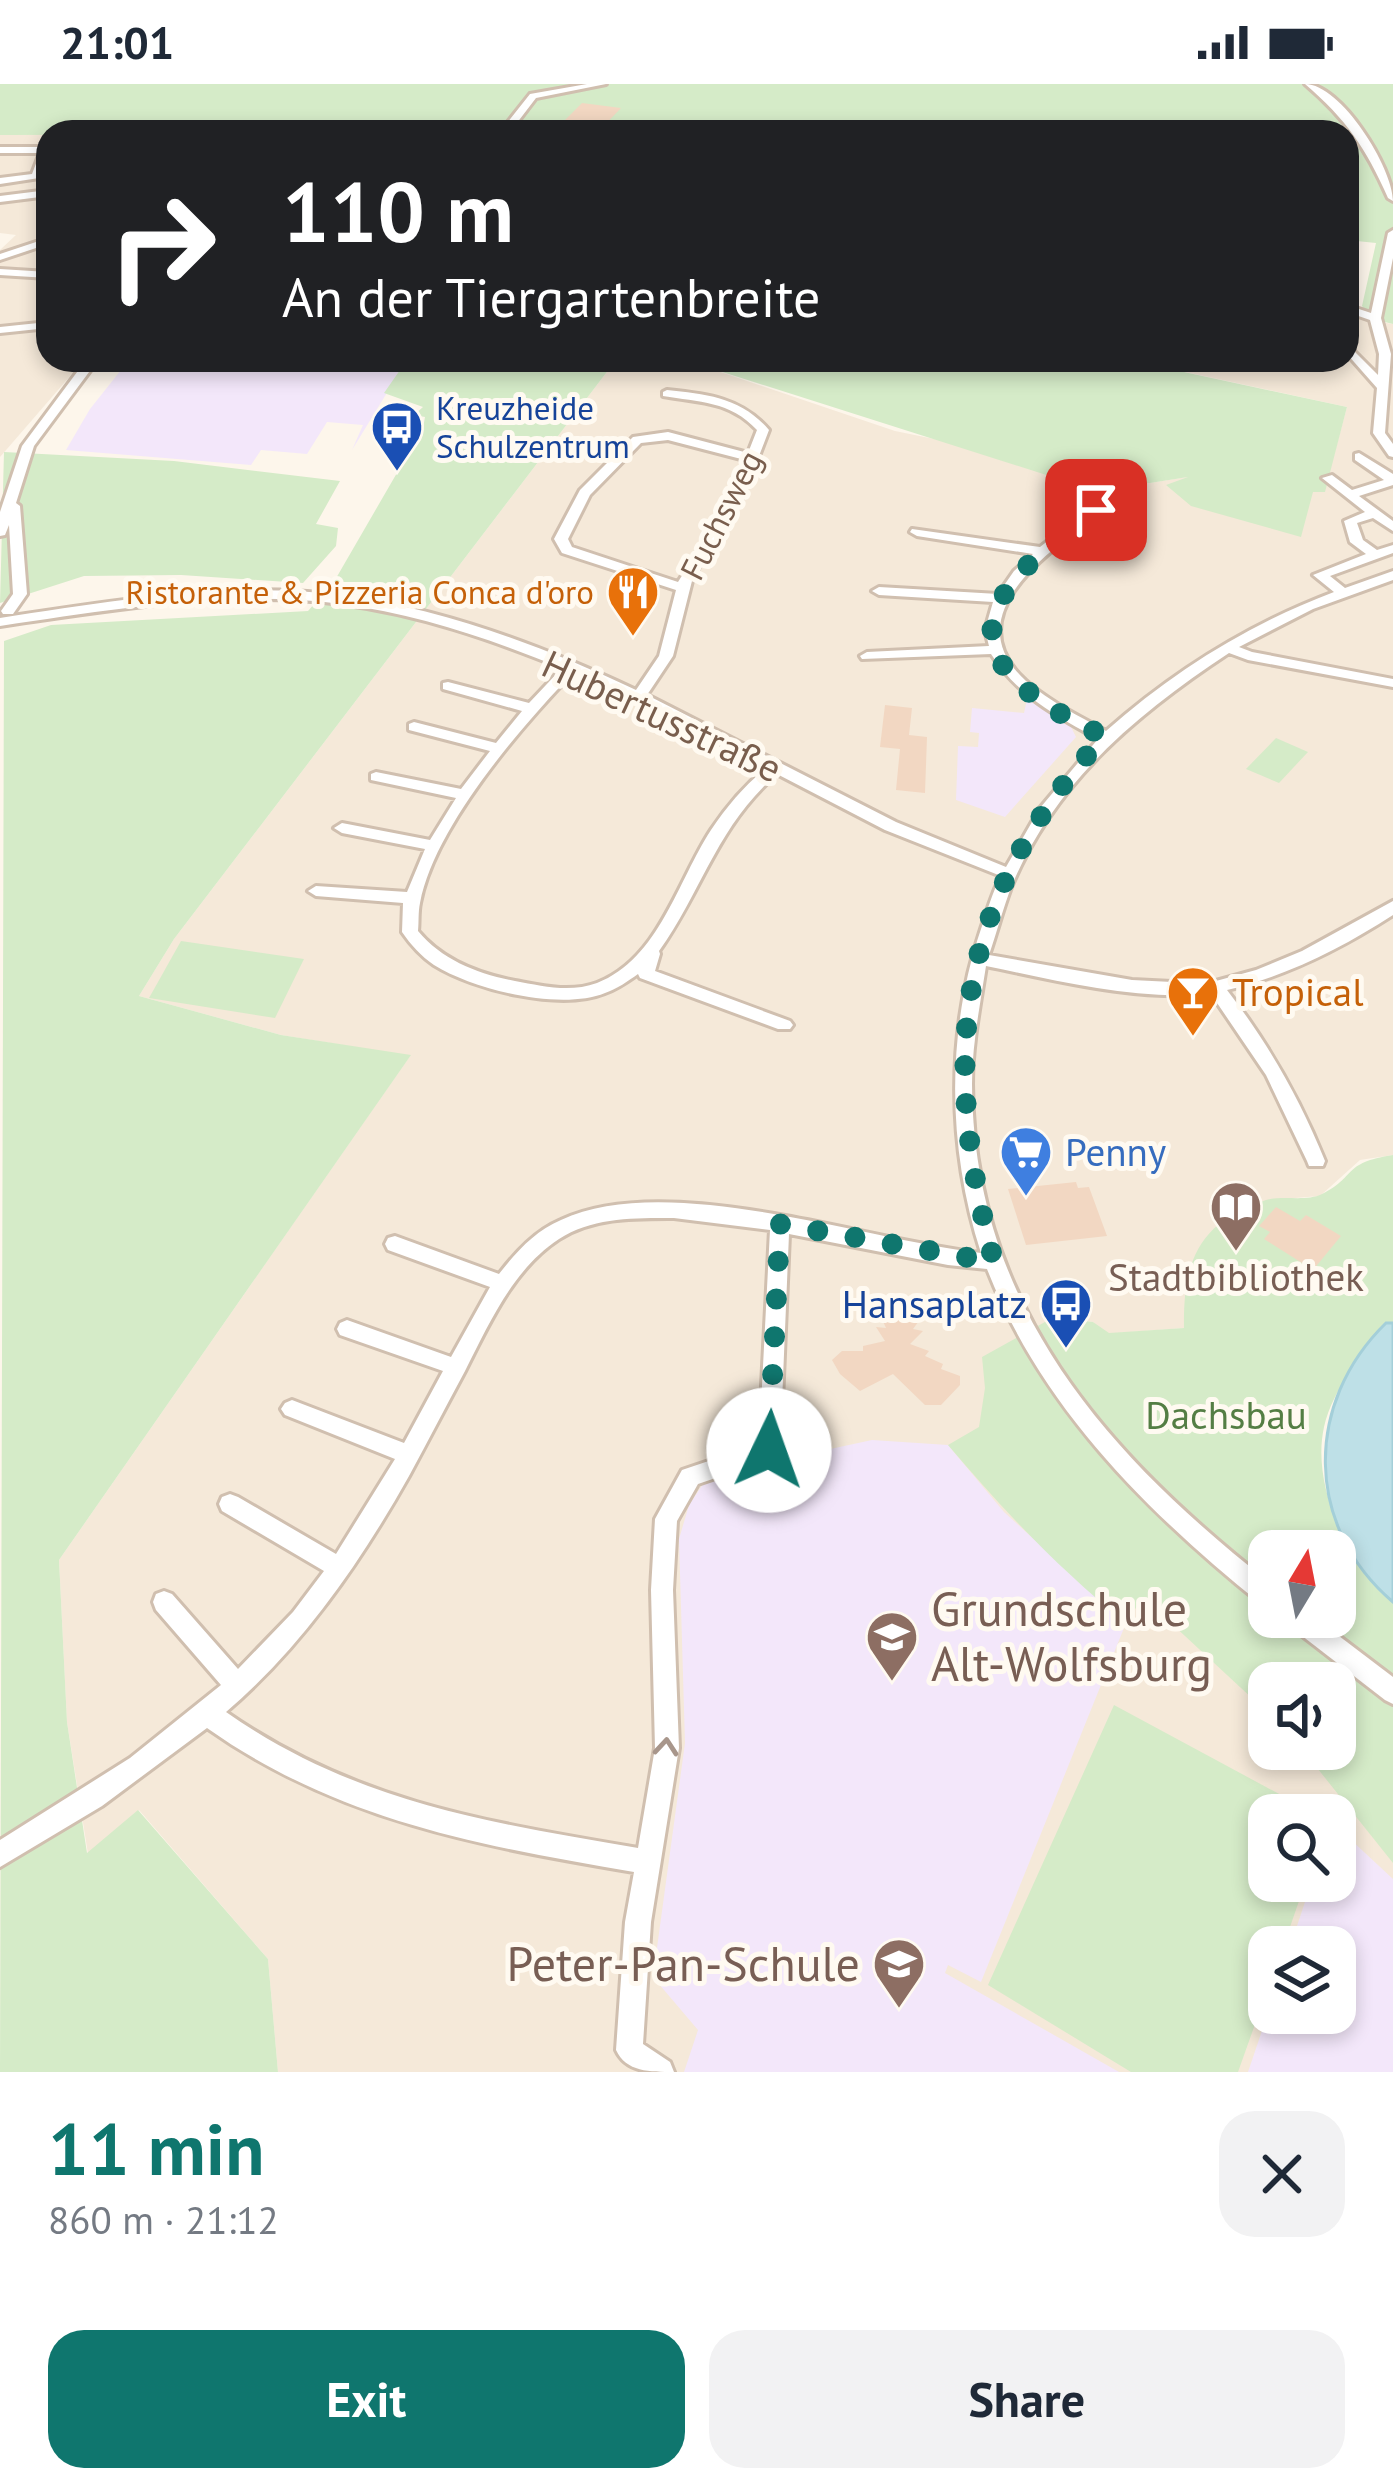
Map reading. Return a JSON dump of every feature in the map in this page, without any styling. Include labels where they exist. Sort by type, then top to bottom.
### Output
[{"type":"street","points":[[514,120],[533,96],[602,84]]},
{"type":"street","points":[[1309,84],[1329,96],[1350,120]]},
{"type":"street","points":[[1359,131],[1393,198]]},
{"type":"street","points":[[0,151],[36,150]]},
{"type":"street","points":[[0,181],[36,176]]},
{"type":"street","points":[[0,199],[36,194]]},
{"type":"street","points":[[1393,233],[1375,318],[1384,354],[1378,433],[1390,450],[1359,457],[1393,481]]},
{"type":"street","points":[[0,257],[36,245]]},
{"type":"street","points":[[0,272],[36,274]]},
{"type":"street","points":[[1359,312],[1375,318]]},
{"type":"street","points":[[0,330],[36,326]]},
{"type":"street","points":[[1359,361],[1381,386]]},
{"type":"street","points":[[0,532],[13,484],[54,404],[82,372]]},
{"type":"street","name":"Fuchsweg","points":[[638,698],[666,656],[683,588],[738,496],[763,430],[747,409],[710,398],[667,394]]},
{"type":"street","points":[[683,588],[567,550],[561,538],[573,508],[637,440],[668,436],[754,458]]},
{"type":"street","points":[[1328,478],[1393,527]]},
{"type":"street","points":[[1351,494],[1393,481]]},
{"type":"street","points":[[3,614],[20,594],[13,484]]},
{"type":"street","points":[[991,650],[1001,598],[1042,551],[1096,510]]},
{"type":"street","points":[[1375,555],[1357,542],[1350,521],[1377,513]]},
{"type":"street","points":[[917,532],[1042,551]]},
{"type":"street","points":[[1343,593],[1320,574],[1393,549]]},
{"type":"street","points":[[1248,1578],[1180,1519],[1083,1417],[1043,1358],[994,1262],[975,1192],[962,1100],[977,959],[1008,873],[1040,813],[1104,736],[1176,678],[1228,647],[1393,574]]},
{"type":"street","points":[[879,591],[1001,598]]},
{"type":"street","name":"Hubertusstraße","points":[[3,614],[304,597],[438,621],[638,698],[872,817],[1008,873]]},
{"type":"street","points":[[1228,647],[1248,656],[1393,683]]},
{"type":"street","points":[[867,656],[991,650]]},
{"type":"street","points":[[991,650],[1029,694],[1104,736]]},
{"type":"street","points":[[569,669],[529,708],[466,795],[410,898],[410,932],[421,947],[456,969],[514,988],[587,994],[625,976],[652,954]]},
{"type":"street","points":[[448,686],[529,708]]},
{"type":"street","points":[[414,727],[497,748]]},
{"type":"street","points":[[776,767],[729,816],[652,954],[646,974],[784,1025]]},
{"type":"street","points":[[376,777],[466,795]]},
{"type":"street","points":[[342,829],[437,846]]},
{"type":"street","points":[[316,891],[410,898]]},
{"type":"street","points":[[977,959],[1139,984],[1215,987],[1293,961],[1393,907]]},
{"type":"street","points":[[1215,987],[1257,1040],[1293,1099],[1316,1161]]},
{"type":"street","points":[[0,1853],[90,1804],[264,1661],[340,1568],[503,1284],[543,1238],[578,1220],[612,1212],[780,1224],[994,1262]]},
{"type":"street","points":[[660,2072],[629,2050],[647,1862],[668,1748],[662,1590],[666,1519],[690,1477],[769,1450],[780,1224]]},
{"type":"street","points":[[395,1244],[503,1284]]},
{"type":"street","points":[[347,1329],[456,1367]]},
{"type":"street","points":[[292,1409],[407,1454]]},
{"type":"street","points":[[230,1504],[340,1568]]},
{"type":"street","points":[[164,1602],[237,1685]]},
{"type":"street","points":[[1324,1638],[1393,1691]]},
{"type":"street","points":[[206,1713],[253,1751],[337,1792],[419,1818],[647,1862]]},
{"type":"shaded area","points":[[36,134],[36,372],[74,372],[0,457],[0,250],[16,235],[0,233],[0,135]]},
{"type":"shaded area","points":[[1359,319],[1393,324],[1393,1155],[1360,1160],[1320,1196],[1269,1200],[1184,1328],[1105,1334],[1093,1322],[1055,1318],[1067,1326],[1248,1587],[1248,1638],[1311,1638],[1393,1679],[1393,2072],[278,2072],[268,1959],[139,1810],[88,1854],[67,1722],[59,1560],[410,1056],[281,1035],[139,996],[174,939],[607,372],[720,372],[895,431],[1150,483],[1193,476],[1324,492],[1347,407],[1186,372],[1359,372]]},
{"type":"shaded area","points":[[119,372],[400,372],[352,450],[363,425],[327,422],[307,454],[261,450],[251,465],[66,450]]},
{"type":"shaded area","points":[[1027,699],[1071,727],[1076,737],[1005,817],[956,800],[958,746],[978,747],[979,733],[970,732],[972,708],[1024,713]]},
{"type":"shaded area","name":"Grundschule Alt-Wolfsburg","points":[[872,1440],[948,1445],[1004,1512],[1126,1623],[981,1982],[948,1965],[945,1973],[1119,2072],[684,2072],[698,2030],[653,1977],[685,1743],[679,1539],[689,1505],[703,1484],[752,1466]]},
{"type":"shaded area","points":[[1356,1845],[1393,1879],[1393,2072],[1248,2072],[1261,2034],[1356,2034],[1356,1926],[1297,1926],[1305,1902],[1356,1902]]},
{"type":"green space","points":[[0,84],[1393,84],[1393,324],[1372,319],[1362,306],[1376,243],[1359,241],[1359,120],[36,120],[36,135],[0,135]]},
{"type":"green space","points":[[399,372],[607,372],[174,939],[139,996],[281,1035],[411,1055],[59,1560],[67,1722],[87,1853],[138,1810],[268,1959],[278,2072],[0,2072],[4,641],[51,625],[308,611],[335,580],[423,428],[425,417],[414,415],[423,407],[384,393]]},
{"type":"green space","points":[[723,372],[1184,372],[1347,407],[1325,492],[1313,492],[1301,537],[1191,506],[1166,485],[1188,477],[1150,483],[1062,480]]},
{"type":"green space","points":[[4,452],[174,461],[340,481],[316,524],[338,528],[336,546],[303,583],[181,575],[84,576],[0,603]]},
{"type":"green space","points":[[1276,738],[1308,752],[1279,783],[1246,769]]},
{"type":"green space","points":[[181,941],[304,959],[275,1018],[149,998]]},
{"type":"green space","name":"Dachsbau","points":[[1393,1155],[1393,1323],[1386,1323],[1359,1359],[1324,1427],[1323,1474],[1341,1530],[1248,1530],[1248,1638],[1356,1638],[1356,1559],[1393,1602],[1393,1863],[1356,1817],[1356,1794],[1338,1794],[1319,1770],[1356,1770],[1356,1662],[1248,1662],[1248,1694],[1143,1597],[1126,1623],[1033,1538],[948,1445],[979,1427],[985,1388],[982,1357],[1054,1317],[1093,1322],[1109,1333],[1184,1328],[1192,1264],[1199,1248],[1224,1220],[1266,1200],[1322,1194],[1365,1162]]},
{"type":"green space","points":[[1114,1705],[1279,1794],[1248,1794],[1248,1902],[1299,1902],[1290,1926],[1248,1926],[1252,2034],[1238,2072],[1131,2072],[988,1985]]},
{"type":"water","points":[[1386,1323],[1393,1323],[1393,1602],[1356,1558],[1356,1530],[1340,1530],[1330,1501],[1325,1464],[1329,1426],[1340,1390],[1359,1355]]},
{"type":"building","points":[[582,103],[621,108],[610,120],[565,120]]},
{"type":"building","points":[[885,705],[912,708],[909,735],[927,737],[925,793],[896,790],[900,749],[880,747]]},
{"type":"building","points":[[1076,1182],[1078,1188],[1089,1187],[1107,1236],[1026,1245],[1008,1189]]},
{"type":"building","points":[[1276,1207],[1300,1221],[1306,1215],[1341,1236],[1313,1270],[1264,1239],[1270,1232],[1259,1226]]},
{"type":"building","points":[[886,1300],[916,1304],[916,1311],[924,1314],[913,1329],[923,1331],[910,1344],[929,1351],[925,1356],[943,1364],[941,1369],[960,1376],[960,1385],[941,1405],[925,1405],[893,1374],[860,1391],[832,1360],[842,1351],[863,1351],[863,1346],[885,1341],[876,1327],[886,1328],[877,1308],[885,1307]]},
{"type":"place","name":"Kreuzheide Schulzentrum","points":[[397,473]]},
{"type":"place","name":"Ristorante & Pizzeria Conca d'oro","points":[[633,638]]},
{"type":"place","name":"Tropical","points":[[1193,1038]]},
{"type":"place","name":"Penny","points":[[1026,1198]]},
{"type":"place","name":"Stadtbibliothek","points":[[1236,1253]]},
{"type":"place","name":"Hansaplatz","points":[[1066,1350]]},
{"type":"place","name":"Grundschule Alt-Wolfsburg","points":[[892,1683]]},
{"type":"place","name":"Peter-Pan-Schule","points":[[899,2010]]},
{"type":"route","points":[[769,1450],[780,1224],[928,1255],[994,1262],[975,1192],[962,1100],[965,1037],[977,959],[1008,873],[1040,813],[1104,736],[1043,704],[1016,683],[991,650],[991,632],[1005,593],[1042,551],[1096,510]]}]
